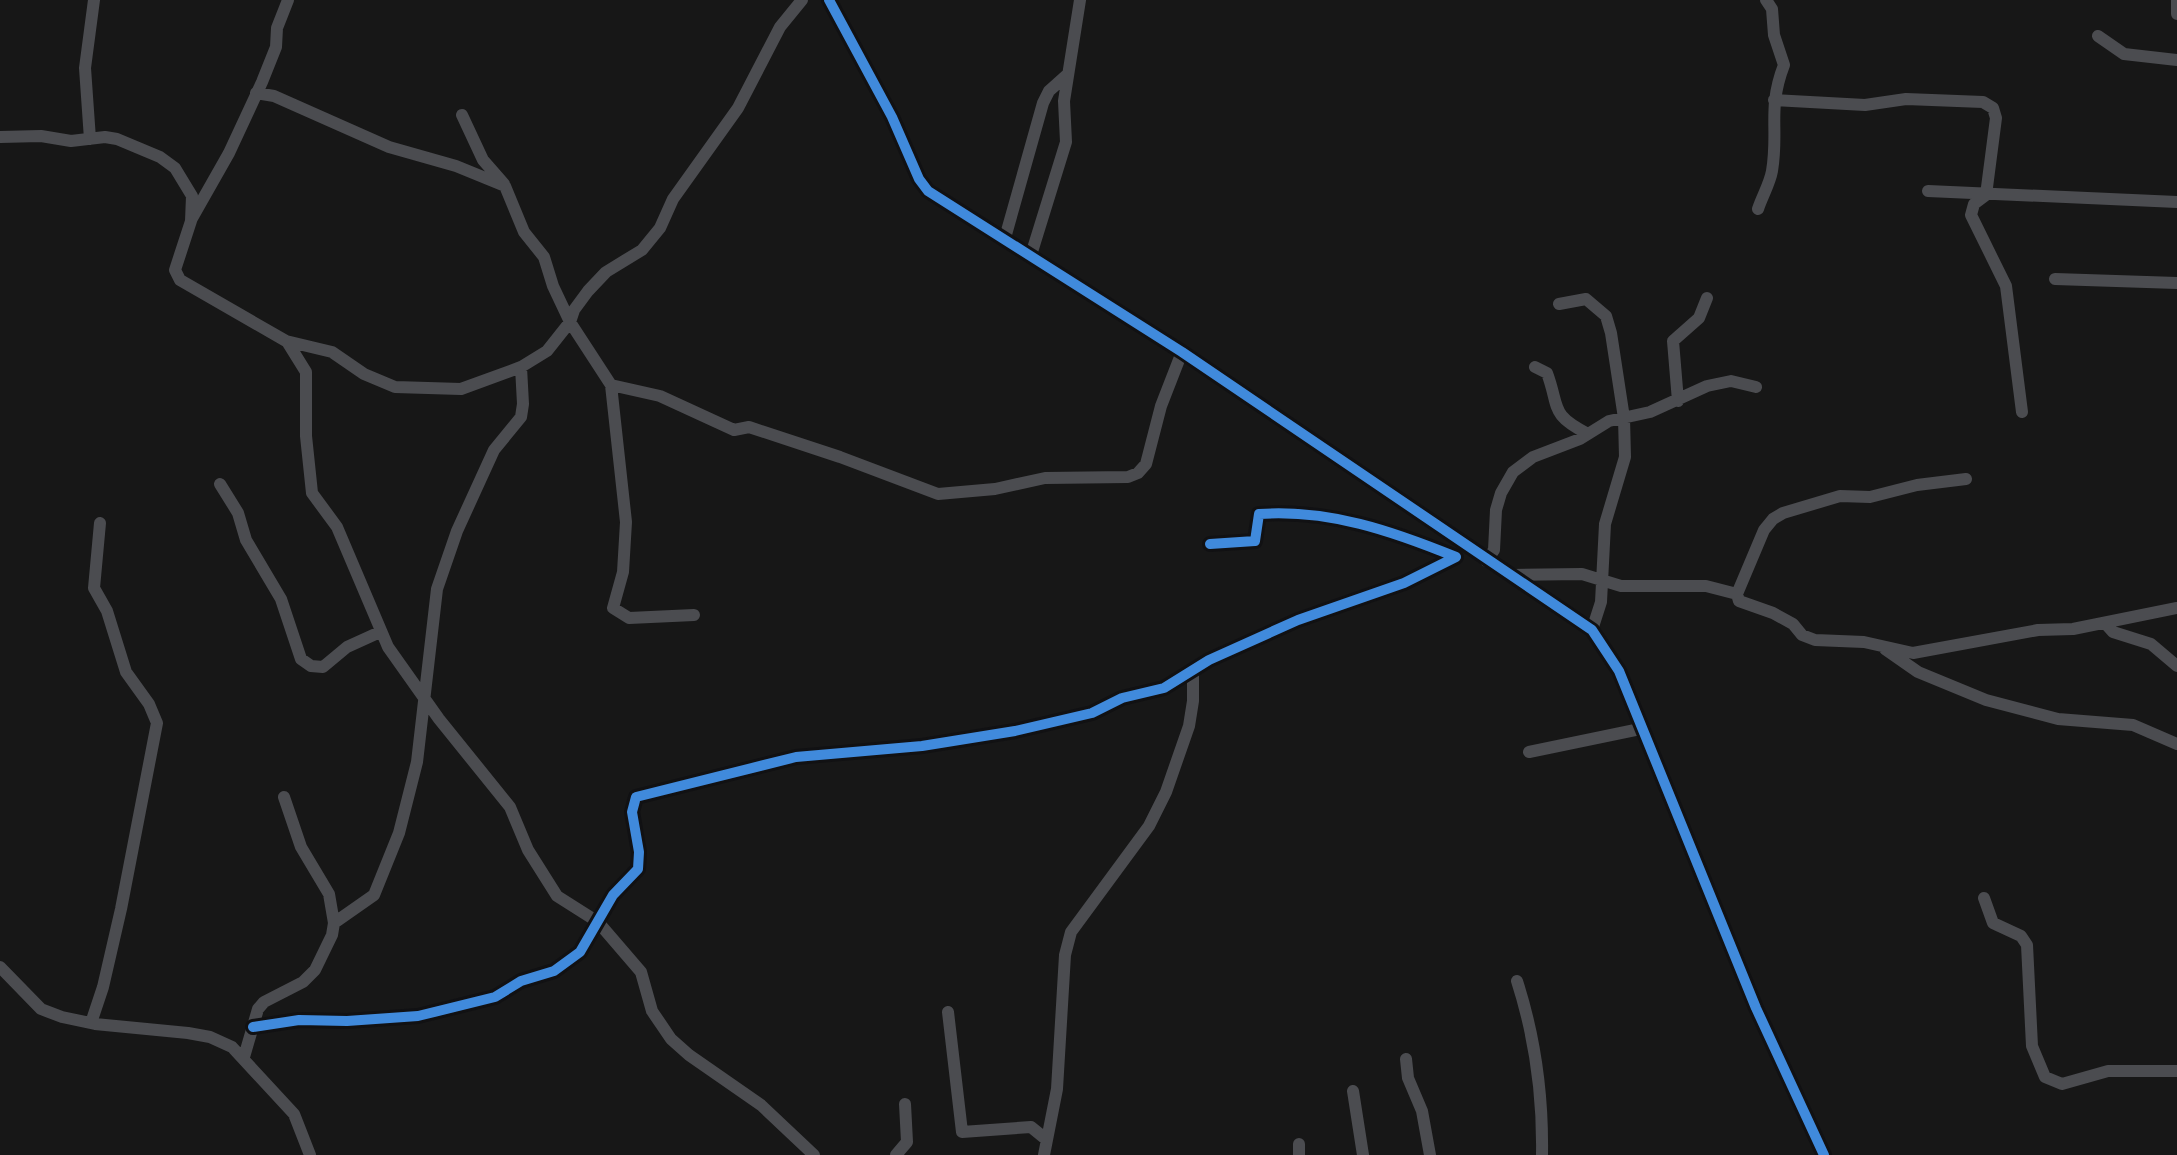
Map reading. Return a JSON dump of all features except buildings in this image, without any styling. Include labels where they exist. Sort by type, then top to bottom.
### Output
[{"type":"street","points":[[90,139],[86,68],[94,0]]},
{"type":"street","points":[[288,0],[277,28],[276,47],[256,93],[229,154],[191,221],[176,277],[286,341],[332,352],[364,374],[395,387],[461,389],[520,367],[547,351],[588,290],[606,272],[642,250],[738,108],[780,27],[802,0]]},
{"type":"street","points":[[829,0],[892,116],[919,179],[943,203],[1005,238],[1182,352],[1592,630],[1613,658],[1756,1008],[1824,1155]]},
{"type":"street","points":[[1031,255],[1066,142],[1064,100],[1080,0]]},
{"type":"street","points":[[1758,210],[1772,171],[1774,100],[1784,65],[1766,0]]},
{"type":"street","points":[[2177,0],[2177,14]]},
{"type":"street","points":[[2098,36],[2124,54],[2177,60]]},
{"type":"street","points":[[1005,238],[1043,102],[1068,74]]},
{"type":"street","points":[[256,93],[302,108],[389,147],[456,166],[505,186]]},
{"type":"street","points":[[1774,100],[1865,105],[1906,98],[1983,102],[1993,108],[1996,118],[1986,195],[1974,204],[1971,216],[2006,286],[2022,412]]},
{"type":"street","points":[[462,116],[483,160],[505,186],[524,232],[544,256],[552,286],[570,322],[611,386],[626,522],[623,572],[613,608],[629,618],[694,614]]},
{"type":"street","points":[[0,137],[117,139],[160,157],[175,168],[192,196],[191,221]]},
{"type":"street","points":[[1928,191],[2177,202]]},
{"type":"street","points":[[2055,279],[2177,283]]},
{"type":"street","points":[[1678,401],[1674,341],[1699,318],[1707,298]]},
{"type":"street","points":[[1558,304],[1586,299],[1606,316],[1624,418],[1623,474],[1605,524],[1602,602],[1592,630]]},
{"type":"street","points":[[286,341],[306,372],[306,436],[312,493],[337,527],[380,632],[425,699],[510,807],[528,850],[557,896],[598,922],[641,972],[652,1011],[670,1039],[762,1105],[814,1155]]},
{"type":"street","points":[[611,386],[660,396],[734,430],[749,428],[938,494],[957,493],[1045,478],[1128,477],[1138,473],[1146,464],[1161,406],[1182,352]]},
{"type":"street","points":[[334,924],[374,895],[398,832],[417,762],[437,589],[457,531],[494,450],[521,417],[520,367]]},
{"type":"street","points":[[1535,368],[1547,373],[1552,405],[1570,424],[1588,434]]},
{"type":"street","points":[[252,1026],[299,1020],[402,1018],[494,997],[564,966],[580,952],[613,895],[638,869],[632,812],[636,796],[796,757],[922,746],[1074,718],[1122,698],[1164,688],[1210,660],[1298,620],[1404,583],[1443,561],[1482,558],[1494,550],[1500,492],[1513,472],[1533,457],[1609,422],[1650,412],[1707,386],[1731,381],[1756,387]]},
{"type":"street","points":[[1966,479],[1917,485],[1870,497],[1840,496],[1783,513],[1764,530],[1736,594],[1739,601],[1773,613],[1793,624],[1802,635],[1833,643],[1864,642],[1912,653],[2177,608]]},
{"type":"street","points":[[220,484],[238,513],[246,540],[281,599],[300,659],[311,666],[323,666],[347,647],[380,632]]},
{"type":"street","points":[[1210,544],[1255,541],[1259,514],[1281,512],[1359,522],[1456,558]]},
{"type":"street","points":[[91,1023],[121,909],[157,723],[149,704],[126,672],[107,611],[94,588],[100,523]]},
{"type":"street","points":[[1512,575],[1582,574],[1621,586],[1706,586],[1736,594]]},
{"type":"street","points":[[1602,602],[1621,586]]},
{"type":"street","points":[[2105,623],[2114,632],[2151,644],[2177,666]]},
{"type":"street","points":[[1883,647],[1918,672],[1986,700],[2078,722],[2133,725],[2177,744]]},
{"type":"street","points":[[1044,1155],[1057,1089],[1071,932],[1149,826],[1166,792],[1194,701],[1194,672]]},
{"type":"street","points":[[1530,752],[1640,729]]},
{"type":"street","points":[[244,1057],[254,1016],[264,1002],[302,982],[315,970],[334,924],[329,894],[301,848],[284,797]]},
{"type":"street","points":[[1984,898],[1993,923],[2021,936],[2026,945],[2032,1046],[2045,1078],[2062,1084],[2108,1070],[2177,1071]]},
{"type":"street","points":[[0,967],[42,1009],[91,1023],[210,1037],[232,1047],[294,1114],[310,1155]]},
{"type":"street","points":[[1517,982],[1527,1006],[1535,1046],[1542,1155]]},
{"type":"street","points":[[948,1012],[962,1132],[1031,1127],[1046,1140]]},
{"type":"street","points":[[1406,1059],[1408,1078],[1422,1110],[1430,1155]]},
{"type":"street","points":[[1354,1091],[1363,1155]]},
{"type":"street","points":[[896,1155],[907,1142],[905,1104]]},
{"type":"cycle path","points":[[829,0],[928,191],[1182,352],[1592,630],[1619,671],[1756,1008],[1824,1155]]},
{"type":"cycle path","points":[[253,1027],[299,1020],[418,1016],[495,997],[521,981],[554,971],[580,952],[613,895],[638,869],[632,812],[636,797],[796,757],[922,746],[1092,713],[1122,698],[1164,688],[1209,660],[1298,620],[1404,583],[1456,557],[1360,524],[1285,513],[1259,514],[1255,541],[1210,544]]}]
